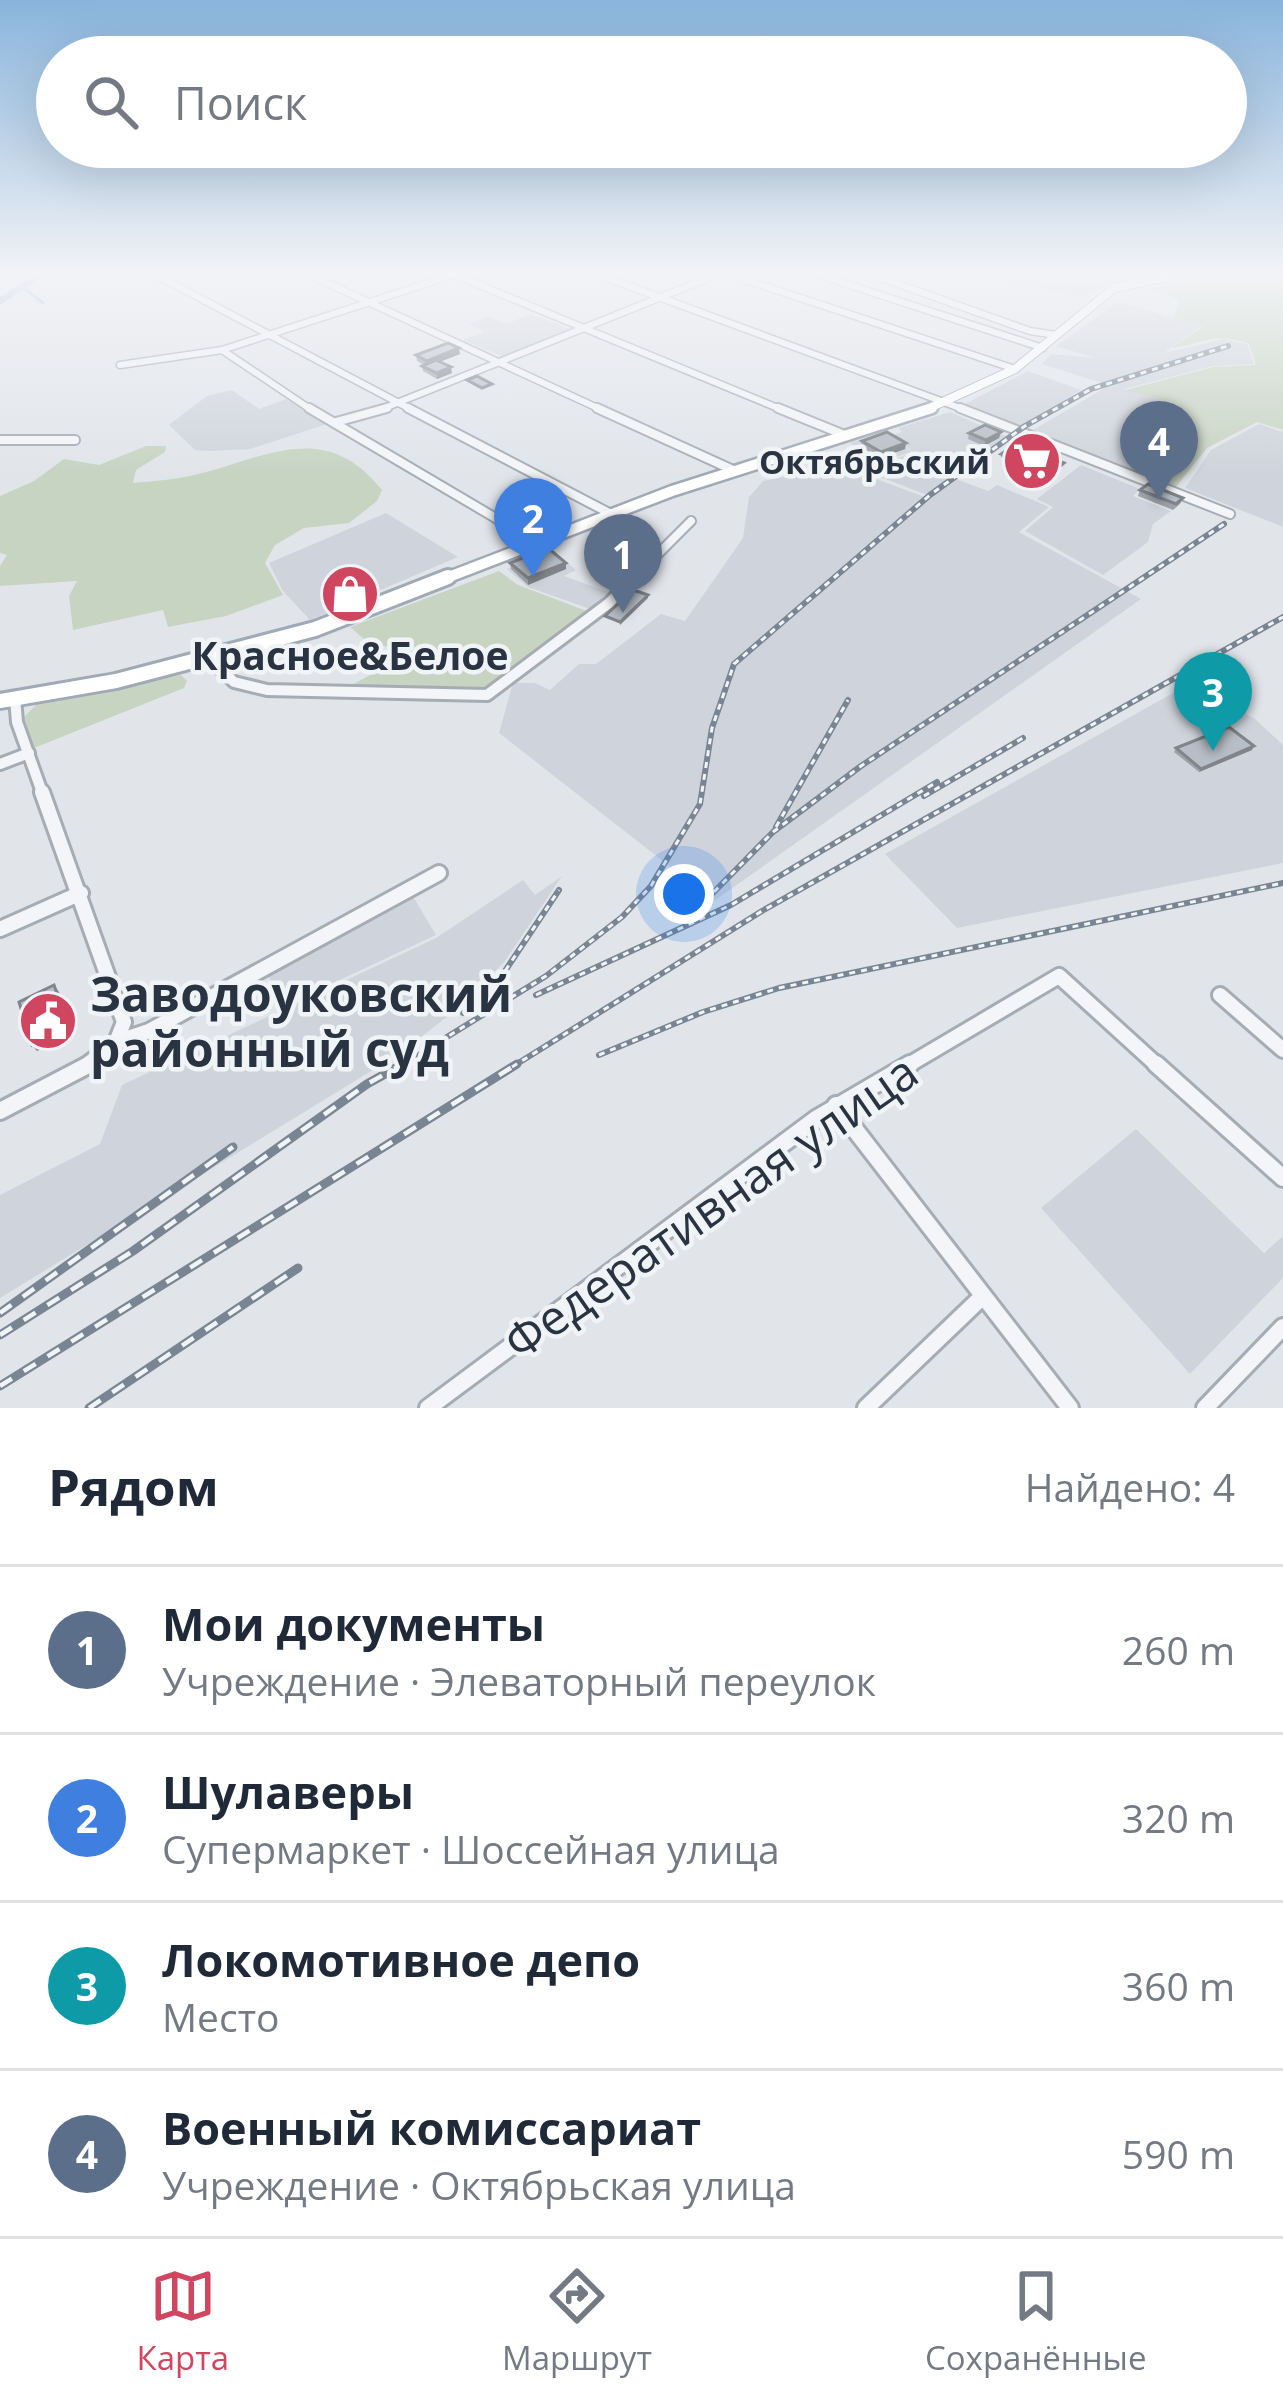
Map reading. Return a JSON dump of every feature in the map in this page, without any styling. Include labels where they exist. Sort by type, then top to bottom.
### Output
[{"type":"main road","points":[[7,700],[210,659],[316,629],[733,470],[946,403],[1015,369],[1050,341]]},
{"type":"street","points":[[120,365],[223,350],[249,341]]},
{"type":"street","points":[[289,341],[613,514]]},
{"type":"street","points":[[454,341],[733,470]]},
{"type":"street","points":[[336,422],[403,403],[552,341]]},
{"type":"street","points":[[615,341],[847,436]]},
{"type":"street","points":[[778,341],[1229,514]]},
{"type":"street","points":[[930,341],[1015,369]]},
{"type":"street","points":[[1020,341],[1042,348]]},
{"type":"street","points":[[223,350],[538,543]]},
{"type":"street","points":[[0,440],[75,440]]},
{"type":"street","points":[[210,659],[220,676],[267,690],[487,695],[609,603],[691,521]]},
{"type":"street","points":[[0,1111],[102,1057],[116,1042],[124,1022],[81,893],[7,700]]},
{"type":"street","points":[[0,764],[29,753]]},
{"type":"street","points":[[116,1042],[149,1031],[439,874]]},
{"type":"street","points":[[0,929],[81,893]]},
{"type":"street","name":"Федеративная улица","points":[[428,1408],[836,1106],[1059,976],[1283,1178]]},
{"type":"street","points":[[1220,995],[1283,1050]]},
{"type":"street","points":[[836,1106],[1070,1408]]},
{"type":"street","points":[[866,1408],[983,1296]]},
{"type":"street","points":[[1205,1408],[1283,1327]]},
{"type":"shaded area","points":[[465,341],[547,341],[506,358]]},
{"type":"shaded area","points":[[1063,341],[1181,341],[1164,353],[1232,341],[1247,344],[1254,364],[1213,366],[1124,389],[1178,404],[1140,428],[1153,460],[1149,475],[1028,433],[1108,386],[1118,388],[1042,364],[1051,354],[1096,358],[1056,346]]},
{"type":"shaded area","points":[[1028,371],[1081,390],[1018,429],[961,406]]},
{"type":"shaded area","points":[[232,390],[259,409],[286,399],[327,424],[250,449],[210,451],[195,450],[169,425],[207,396]]},
{"type":"shaded area","points":[[950,412],[1008,437],[927,495],[870,473],[911,452],[881,462],[850,443],[881,433],[913,452],[893,435],[902,432],[898,428]]},
{"type":"shaded area","points":[[1259,424],[1283,432],[1283,527],[1185,488],[1211,450]]},
{"type":"shaded area","points":[[1081,465],[1140,489],[1133,496],[1171,511],[1153,524],[1148,542],[1103,575],[1025,531],[1053,507],[1037,499]]},
{"type":"shaded area","points":[[804,473],[871,477],[930,499],[956,479],[988,491],[997,485],[1049,507],[1019,532],[1141,599],[714,901],[499,733],[513,683],[535,683],[550,690],[579,664],[596,664],[661,614],[685,621],[743,538],[749,497],[763,481]]},
{"type":"shaded area","points":[[386,513],[458,557],[310,620],[283,591],[269,563]]},
{"type":"shaded area","points":[[553,551],[576,570],[564,576],[608,592],[590,609],[528,587],[507,569]]},
{"type":"shaded area","points":[[1191,683],[1255,719],[1283,745],[1283,863],[957,928],[885,854]]},
{"type":"shaded area","points":[[562,876],[505,961],[466,1002],[399,1054],[0,1298],[0,1195],[100,1144],[122,1085],[436,938],[523,880],[535,895]]},
{"type":"shaded area","points":[[411,893],[436,935],[280,1008],[267,971]]},
{"type":"shaded area","points":[[1136,1129],[1264,1253],[1283,1236],[1283,1278],[1190,1374],[1041,1208]]},
{"type":"green space","points":[[1238,341],[1283,341],[1283,430],[1257,422],[1207,448],[1175,488],[1151,476],[1154,460],[1142,429],[1179,404],[1126,390],[1213,367],[1256,365],[1249,344]]},
{"type":"green space","points":[[146,446],[166,446],[165,452],[136,470],[133,483],[190,476],[291,449],[315,449],[360,467],[382,490],[377,501],[349,523],[304,528],[275,545],[265,563],[283,595],[226,616],[168,627],[163,610],[73,630],[69,596],[77,581],[0,586],[0,566],[7,555],[0,553],[0,496],[34,481],[64,459],[99,465]]},
{"type":"green space","points":[[499,571],[518,585],[592,613],[487,691],[344,689],[404,657],[394,647],[371,645],[350,627]]},
{"type":"green space","points":[[181,675],[187,681],[184,688],[34,748],[24,717],[40,701]]},
{"type":"building","points":[[448,343],[459,348],[427,361],[416,355]]},
{"type":"building","points":[[436,360],[451,367],[437,373],[422,366]]},
{"type":"building","points":[[477,376],[492,384],[482,388],[467,380]]},
{"type":"building","points":[[985,425],[1001,432],[986,440],[969,433]]},
{"type":"building","points":[[887,432],[906,443],[881,452],[862,441]]},
{"type":"building","name":"Октябрьский","points":[[1015,444],[1064,463],[1051,473],[1001,454]]},
{"type":"building","points":[[1148,484],[1183,498],[1176,504],[1140,490]]},
{"type":"building","points":[[548,548],[566,563],[528,578],[510,563]]},
{"type":"building","points":[[633,590],[648,595],[620,622],[605,616]]},
{"type":"building","points":[[1229,727],[1254,746],[1201,769],[1176,748]]},
{"type":"building","name":"Заводоуковский районный суд","points":[[54,985],[68,1027],[32,1045],[19,1002]]},
{"type":"railway","points":[[429,1048],[546,976],[622,917],[651,886],[700,804],[712,728],[734,664],[930,495],[1025,426],[1091,389],[1228,346]]},
{"type":"railway","points":[[685,913],[709,897],[773,832],[861,766],[1224,524]]},
{"type":"railway","points":[[512,1067],[762,911],[1283,617]]},
{"type":"railway","points":[[776,827],[848,700]]},
{"type":"railway","points":[[924,796],[1023,738]]},
{"type":"railway","points":[[536,995],[731,905],[937,782]]},
{"type":"railway","points":[[599,1055],[703,1012],[779,988],[1283,883]]},
{"type":"railway","points":[[463,1013],[505,971],[559,890]]},
{"type":"railway","points":[[398,1067],[445,1040]]},
{"type":"railway","points":[[0,1335],[133,1251],[367,1084],[403,1064]]},
{"type":"railway","points":[[0,1386],[517,1064]]},
{"type":"railway","points":[[0,1313],[233,1147]]},
{"type":"railway","points":[[89,1408],[298,1268]]},
{"type":"place","name":"Октябрьский","points":[[1032,461]]},
{"type":"place","name":"Военный комиссариат","points":[[1159,500]]},
{"type":"place","name":"Шулаверы","points":[[533,577]]},
{"type":"place","name":"Красное&Белое","points":[[350,594]]},
{"type":"place","name":"Мои документы","points":[[623,613]]},
{"type":"place","name":"Локомотивное депо","points":[[1213,751]]},
{"type":"place","name":"Заводоуковский районный суд","points":[[48,1021]]}]
